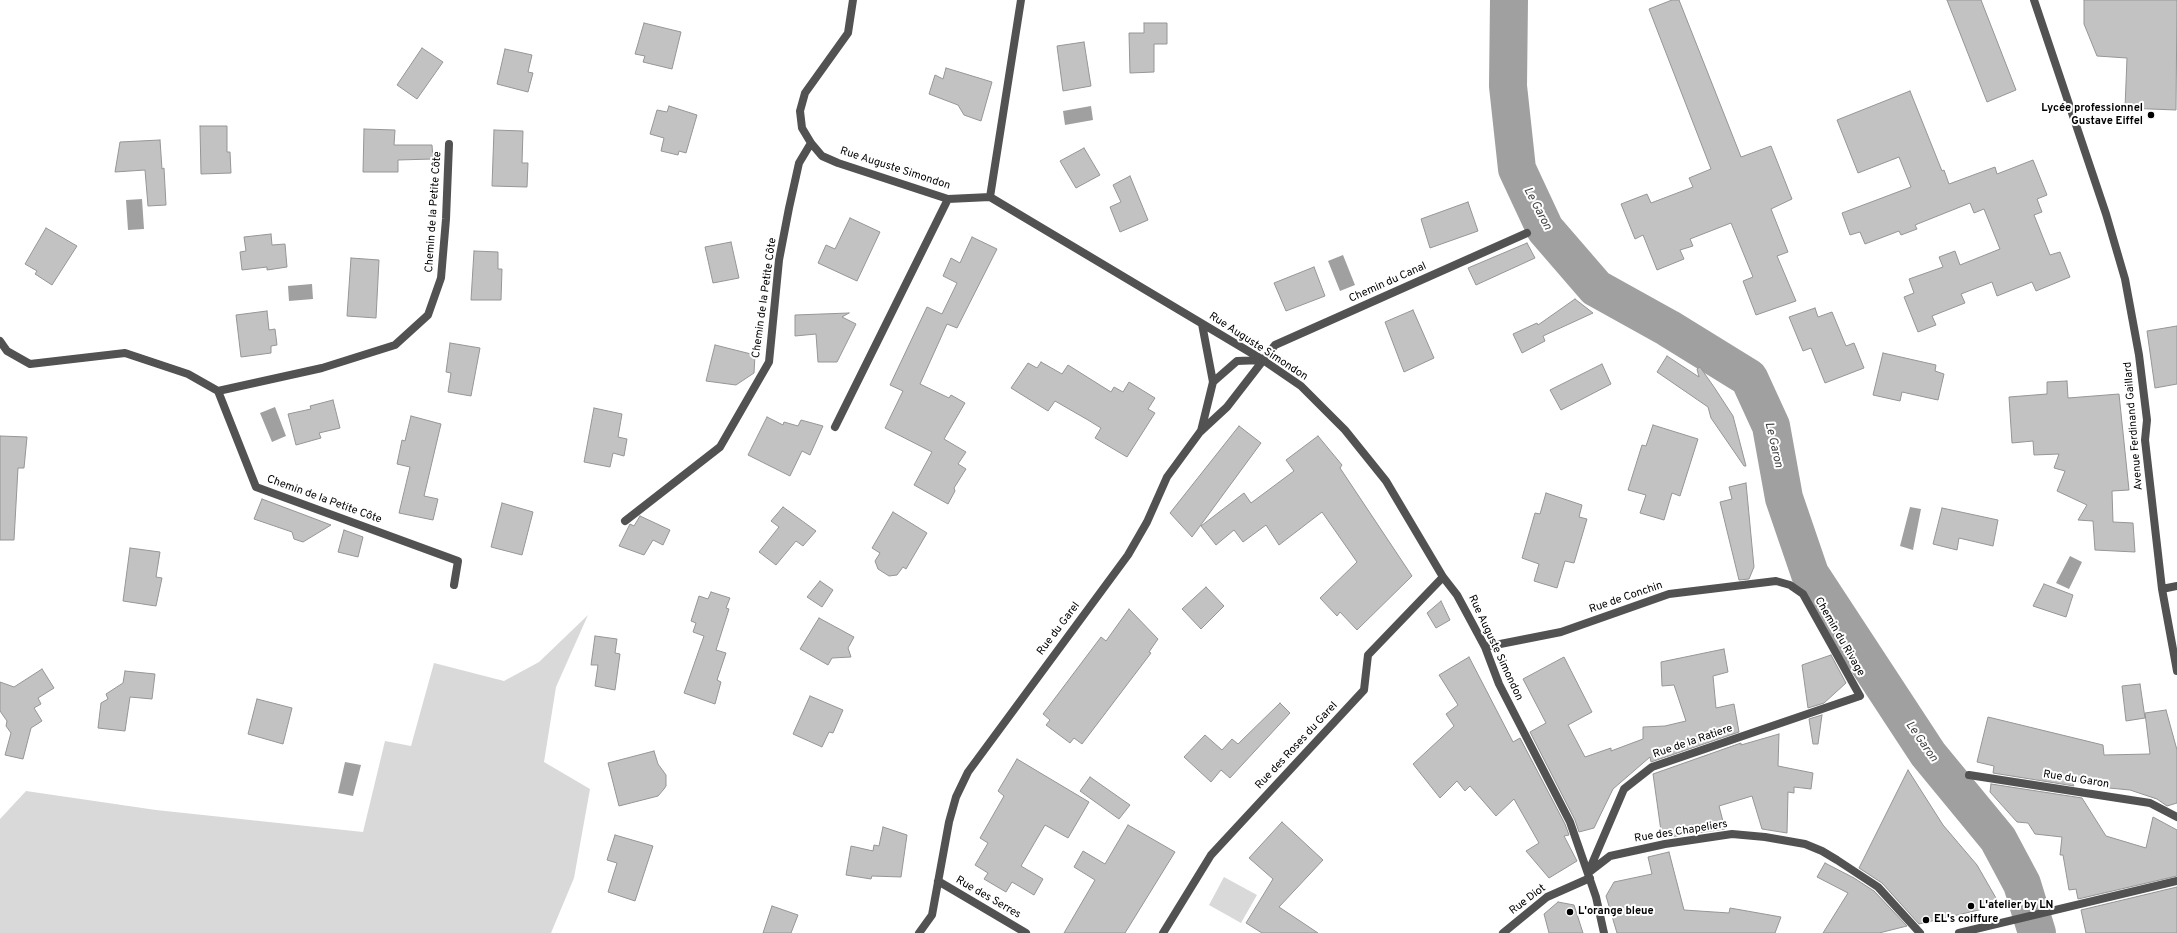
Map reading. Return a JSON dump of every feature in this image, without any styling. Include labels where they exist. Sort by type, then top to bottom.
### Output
[{"type":"street","name":"Rue Auguste Simondon","points":[[853,0],[848,33],[805,93],[800,111],[802,128],[811,143],[822,156],[838,163],[948,199],[990,197],[1263,360],[1301,386],[1344,430],[1386,482],[1443,577],[1457,595],[1485,647],[1499,684],[1570,822],[1589,876],[1604,933]]},
{"type":"street","points":[[990,197],[1021,0]]},
{"type":"street","name":"Avenue Ferdinand Gaillard","points":[[2034,0],[2104,207],[2125,279],[2139,355],[2147,420],[2145,440],[2162,588],[2177,671]]},
{"type":"street","name":"Chemin de la Petite Côte","points":[[625,521],[720,446],[768,362],[779,260],[799,163],[811,143]]},
{"type":"street","name":"Chemin de la Petite Côte","points":[[449,144],[446,218],[441,278],[428,315],[395,345],[322,368],[218,391],[256,487],[458,561],[454,585]]},
{"type":"street","points":[[835,427],[948,199]]},
{"type":"street","name":"Chemin du Canal","points":[[1263,360],[1275,345],[1527,233]]},
{"type":"street","points":[[1200,432],[1213,382],[1202,324]]},
{"type":"street","points":[[0,341],[6,351],[30,364],[125,353],[188,374],[218,391]]},
{"type":"street","points":[[1213,382],[1237,361],[1263,360]]},
{"type":"street","name":"Rue du Garel","points":[[919,933],[932,915],[949,822],[956,797],[968,772],[1128,555],[1147,522],[1167,477],[1200,432],[1227,407],[1263,360]]},
{"type":"street","name":"Rue des Roses du Garel","points":[[1163,933],[1211,855],[1364,690],[1368,655],[1443,577]]},
{"type":"street","name":"Rue de Conchin","points":[[1485,647],[1561,632],[1669,594],[1776,581]]},
{"type":"street","name":"Chemin du Rivage","points":[[1776,581],[1790,585],[1803,594],[1860,696]]},
{"type":"street","points":[[2162,588],[2177,586]]},
{"type":"street","name":"Rue de la Ratiere","points":[[1589,876],[1624,790],[1652,767],[1860,696]]},
{"type":"street","name":"Rue du Garon","points":[[1969,775],[2150,803],[2177,817]]},
{"type":"street","name":"Rue des Chapeliers","points":[[1589,876],[1610,856],[1664,844],[1732,834],[1772,838],[1805,844],[1822,851],[1853,869],[1878,887],[1920,933]]},
{"type":"street","name":"Rue Diot","points":[[1503,933],[1547,897],[1589,876]]},
{"type":"street","name":"Rue des Serres","points":[[938,881],[1026,933]]},
{"type":"street","points":[[1959,933],[2065,906],[2177,881]]},
{"type":"shaded area","points":[[1091,106],[1093,120],[1065,125],[1063,111]]},
{"type":"shaded area","points":[[142,199],[144,229],[128,230],[126,200]]},
{"type":"shaded area","points":[[1343,255],[1355,285],[1340,291],[1328,261]]},
{"type":"shaded area","points":[[312,284],[313,299],[289,301],[288,286]]},
{"type":"shaded area","points":[[275,407],[286,436],[272,442],[260,413]]},
{"type":"shaded area","points":[[1910,507],[1921,509],[1913,550],[1900,546]]},
{"type":"shaded area","points":[[2070,556],[2082,562],[2069,589],[2056,583]]},
{"type":"shaded area","points":[[588,615],[556,687],[544,762],[590,789],[574,878],[551,933],[0,933],[0,819],[26,791],[156,810],[363,832],[385,741],[411,746],[434,663],[504,681],[539,662]]},
{"type":"shaded area","points":[[345,762],[361,765],[353,796],[338,793]]},
{"type":"shaded area","points":[[1224,877],[1257,895],[1241,923],[1209,905]]},
{"type":"building","points":[[1672,0],[1679,0],[1741,157],[1771,146],[1792,199],[1771,209],[1788,252],[1777,256],[1796,301],[1756,315],[1743,281],[1753,277],[1731,223],[1690,239],[1693,246],[1680,250],[1684,259],[1657,270],[1643,235],[1635,239],[1621,204],[1647,194],[1651,203],[1693,187],[1689,178],[1711,169],[1649,9]]},
{"type":"building","points":[[1947,0],[1981,0],[2016,90],[1987,102]]},
{"type":"building","points":[[2084,0],[2177,0],[2176,110],[2125,108],[2127,58],[2097,56],[2084,24]]},
{"type":"building","points":[[644,23],[681,32],[672,69],[643,62],[645,56],[635,54]]},
{"type":"building","points":[[1144,23],[1167,23],[1167,44],[1154,44],[1154,72],[1130,73],[1129,33],[1144,33]]},
{"type":"building","points":[[1084,42],[1091,86],[1063,91],[1057,46]]},
{"type":"building","points":[[422,48],[443,62],[417,99],[397,85]]},
{"type":"building","points":[[505,49],[532,55],[528,72],[533,73],[528,92],[497,84]]},
{"type":"building","points":[[946,68],[992,82],[981,121],[964,115],[958,105],[929,94],[935,75],[943,79]]},
{"type":"building","points":[[1910,91],[1942,171],[1944,170],[1949,184],[1995,167],[1997,174],[2033,160],[2047,195],[2037,199],[2042,212],[2034,215],[2050,255],[2060,252],[2070,277],[2036,291],[2032,282],[1997,296],[1992,282],[1961,294],[1965,303],[1932,316],[1936,325],[1918,332],[1904,297],[1914,293],[1909,279],[1943,267],[1939,257],[1955,251],[1960,265],[2000,249],[1984,209],[1974,213],[1970,203],[1915,225],[1917,229],[1901,235],[1899,231],[1865,244],[1860,232],[1850,235],[1842,213],[1911,187],[1899,157],[1858,173],[1837,120]]},
{"type":"building","points":[[669,106],[697,115],[686,153],[679,151],[678,155],[661,151],[664,138],[650,134],[657,110],[667,112]]},
{"type":"building","points":[[200,126],[227,126],[227,152],[230,152],[231,173],[201,174]]},
{"type":"building","points":[[364,129],[395,130],[394,145],[432,145],[433,159],[398,160],[398,172],[363,172]]},
{"type":"building","points":[[494,130],[523,131],[522,163],[528,163],[527,187],[492,186]]},
{"type":"building","points":[[160,140],[162,169],[164,168],[166,205],[148,206],[145,170],[115,172],[120,142]]},
{"type":"building","points":[[1084,148],[1100,175],[1076,188],[1060,161]]},
{"type":"building","points":[[1130,176],[1148,220],[1120,232],[1110,207],[1121,202],[1113,185]]},
{"type":"building","points":[[1468,202],[1478,231],[1430,248],[1421,219]]},
{"type":"building","points":[[850,218],[880,232],[857,281],[818,263],[826,245],[835,249]]},
{"type":"building","points":[[46,228],[77,246],[52,285],[35,274],[37,271],[25,264]]},
{"type":"building","points":[[271,234],[272,245],[285,244],[287,267],[267,270],[267,267],[242,270],[240,252],[246,251],[244,237]]},
{"type":"building","points":[[972,237],[997,249],[957,328],[947,324],[920,384],[949,398],[951,395],[965,403],[944,439],[966,452],[958,464],[966,469],[954,488],[955,491],[948,504],[914,485],[932,452],[885,428],[903,391],[890,385],[927,307],[942,314],[957,283],[943,276],[951,258],[960,263]]},
{"type":"building","points":[[731,242],[739,278],[713,283],[705,247]]},
{"type":"building","points":[[1527,243],[1535,258],[1476,285],[1468,268]]},
{"type":"building","points":[[474,251],[498,252],[498,269],[502,269],[501,300],[471,300]]},
{"type":"building","points":[[351,258],[379,260],[376,318],[347,316]]},
{"type":"building","points":[[1314,267],[1325,296],[1286,311],[1274,283]]},
{"type":"building","points":[[1575,299],[1593,313],[1543,336],[1545,341],[1522,353],[1513,334],[1537,323],[1538,325]]},
{"type":"building","points":[[1815,308],[1818,317],[1832,312],[1846,346],[1854,343],[1864,368],[1825,383],[1811,348],[1803,351],[1789,317]]},
{"type":"building","points":[[1413,310],[1434,358],[1404,372],[1385,322]]},
{"type":"building","points":[[267,311],[269,330],[275,329],[277,345],[271,346],[271,353],[241,357],[236,315]]},
{"type":"building","points":[[849,313],[842,317],[856,324],[837,362],[818,362],[816,334],[795,336],[795,315]]},
{"type":"building","points":[[2177,326],[2177,384],[2155,388],[2147,331]]},
{"type":"building","points":[[450,343],[480,348],[471,396],[448,392],[451,373],[446,372]]},
{"type":"building","points":[[715,345],[755,355],[754,373],[736,385],[706,381]]},
{"type":"building","points":[[1883,353],[1936,365],[1935,371],[1944,374],[1938,400],[1902,392],[1900,401],[1873,395]]},
{"type":"building","points":[[1667,356],[1699,377],[1697,369],[1700,367],[1733,416],[1746,466],[1744,466],[1711,418],[1708,407],[1657,372]]},
{"type":"building","points":[[1041,362],[1062,374],[1068,365],[1111,392],[1114,387],[1123,392],[1129,382],[1155,398],[1148,409],[1155,413],[1127,457],[1095,438],[1101,428],[1088,420],[1055,401],[1048,411],[1011,388],[1028,363],[1037,368]]},
{"type":"building","points":[[1602,364],[1611,384],[1561,410],[1550,390]]},
{"type":"building","points":[[2067,381],[2068,398],[2119,394],[2129,490],[2112,491],[2113,522],[2133,523],[2135,552],[2095,550],[2093,521],[2078,520],[2087,505],[2057,491],[2065,471],[2054,468],[2059,454],[2034,455],[2033,441],[2012,443],[2009,397],[2047,394],[2047,382]]},
{"type":"building","points":[[333,400],[340,428],[319,433],[321,438],[296,445],[288,414],[311,409],[310,406]]},
{"type":"building","points":[[594,408],[622,414],[618,437],[627,439],[624,456],[613,453],[610,467],[584,462]]},
{"type":"building","points":[[411,416],[441,424],[424,496],[438,499],[433,520],[399,513],[410,467],[397,464],[402,440],[405,441]]},
{"type":"building","points":[[767,417],[783,425],[784,422],[798,426],[801,420],[823,426],[810,455],[802,451],[790,476],[748,455]]},
{"type":"building","points":[[1653,425],[1698,439],[1680,496],[1672,493],[1664,520],[1640,513],[1646,495],[1628,490],[1642,445],[1646,446]]},
{"type":"building","points":[[1239,426],[1261,443],[1192,537],[1170,513]]},
{"type":"building","points":[[0,436],[27,437],[24,468],[18,468],[14,540],[0,540]]},
{"type":"building","points":[[1318,436],[1342,465],[1340,468],[1412,576],[1357,630],[1340,612],[1337,616],[1320,598],[1357,562],[1322,512],[1279,545],[1266,525],[1243,542],[1234,530],[1216,545],[1201,526],[1244,493],[1251,503],[1294,471],[1286,460]]},
{"type":"building","points":[[1746,483],[1754,567],[1749,579],[1739,580],[1720,502],[1732,499],[1729,487]]},
{"type":"building","points":[[1546,493],[1582,505],[1579,517],[1587,519],[1574,563],[1565,561],[1557,588],[1534,581],[1539,564],[1522,558],[1535,513],[1540,514]]},
{"type":"building","points":[[262,499],[331,525],[303,542],[294,539],[292,532],[254,519]]},
{"type":"building","points":[[502,503],[533,512],[522,555],[491,547]]},
{"type":"building","points":[[783,507],[816,531],[803,546],[796,541],[776,565],[759,552],[779,527],[771,521]]},
{"type":"building","points":[[1942,508],[1998,520],[1993,546],[1959,538],[1957,550],[1933,544]]},
{"type":"building","points":[[893,512],[927,533],[906,569],[903,567],[897,575],[889,576],[878,569],[875,561],[880,553],[872,548]]},
{"type":"building","points":[[640,516],[670,530],[663,545],[653,540],[644,555],[619,546],[630,524],[634,526]]},
{"type":"building","points":[[344,530],[363,537],[358,557],[338,552]]},
{"type":"building","points":[[130,548],[160,552],[156,577],[162,578],[156,606],[123,601]]},
{"type":"building","points":[[820,581],[833,590],[822,607],[807,597]]},
{"type":"building","points":[[2044,584],[2073,595],[2066,617],[2033,606]]},
{"type":"building","points":[[1206,587],[1224,606],[1201,629],[1182,609]]},
{"type":"building","points":[[711,592],[730,598],[726,608],[729,609],[716,650],[726,653],[717,680],[721,682],[715,704],[684,693],[704,636],[693,632],[696,623],[691,621],[699,596],[708,599]]},
{"type":"building","points":[[1441,601],[1450,620],[1436,628],[1427,613]]},
{"type":"building","points":[[1129,609],[1158,639],[1149,652],[1151,653],[1082,744],[1074,738],[1070,743],[1046,725],[1050,720],[1043,714],[1101,637],[1106,641]]},
{"type":"building","points":[[819,618],[854,637],[848,648],[851,657],[832,658],[828,665],[800,649]]},
{"type":"building","points":[[595,636],[617,639],[615,653],[620,654],[615,690],[595,686],[598,665],[591,665]]},
{"type":"building","points":[[1724,649],[1728,672],[1713,676],[1716,708],[1734,704],[1739,732],[1651,762],[1650,757],[1613,789],[1594,828],[1579,832],[1575,820],[1530,732],[1546,723],[1523,679],[1564,657],[1592,712],[1568,725],[1585,757],[1611,748],[1611,751],[1643,739],[1643,727],[1665,726],[1686,721],[1674,685],[1662,686],[1661,662]]},
{"type":"building","points":[[1831,655],[1846,683],[1824,703],[1808,708],[1802,665]]},
{"type":"building","points":[[1469,657],[1513,742],[1520,738],[1565,824],[1569,835],[1564,836],[1577,861],[1549,878],[1526,851],[1539,843],[1514,799],[1496,816],[1470,786],[1465,791],[1457,781],[1440,798],[1413,764],[1454,726],[1446,714],[1458,705],[1439,675]]},
{"type":"building","points":[[42,669],[54,688],[38,698],[41,704],[34,708],[42,721],[31,728],[23,759],[5,755],[11,733],[6,726],[7,721],[0,711],[0,682],[14,687]]},
{"type":"building","points":[[125,671],[155,674],[152,699],[130,697],[125,731],[98,728],[101,703],[108,699],[106,694],[123,683]]},
{"type":"building","points":[[2140,684],[2145,718],[2126,721],[2122,686]]},
{"type":"building","points":[[810,696],[843,710],[833,733],[829,732],[822,747],[793,734]]},
{"type":"building","points":[[257,699],[292,708],[283,744],[248,734]]},
{"type":"building","points":[[1280,703],[1290,713],[1230,778],[1221,770],[1211,782],[1184,757],[1205,735],[1222,750],[1232,739],[1238,744]]},
{"type":"building","points":[[2166,710],[2177,750],[2177,803],[2167,806],[2157,799],[2130,790],[2109,788],[2070,779],[2074,786],[1993,773],[1994,766],[1977,762],[1988,717],[2103,745],[2104,755],[2150,754],[2145,713]]},
{"type":"building","points":[[1822,715],[1818,744],[1813,744],[1809,719]]},
{"type":"building","points":[[1779,734],[1778,766],[1813,773],[1811,789],[1794,787],[1794,793],[1788,792],[1787,833],[1762,829],[1752,796],[1719,806],[1725,829],[1662,838],[1653,774],[1741,743],[1741,745]]},
{"type":"building","points":[[654,751],[658,764],[666,775],[666,786],[658,796],[619,806],[608,763]]},
{"type":"building","points":[[1017,759],[1089,802],[1068,838],[1045,825],[1021,866],[1043,879],[1034,895],[1012,882],[1006,892],[984,879],[988,873],[975,865],[988,843],[980,838],[1004,796],[998,791]]},
{"type":"building","points":[[1908,770],[1943,825],[1977,865],[2000,905],[1919,924],[1882,883],[1859,868]]},
{"type":"building","points":[[1090,777],[1130,805],[1119,819],[1080,791]]},
{"type":"building","points":[[1991,784],[2082,798],[2106,836],[2146,848],[2153,817],[2177,830],[2177,876],[2078,899],[2076,889],[2069,890],[2063,855],[2060,855],[2062,837],[2035,834],[2028,823],[2017,822],[1990,792]]},
{"type":"building","points":[[1282,822],[1323,860],[1279,907],[1318,933],[1262,933],[1246,923],[1273,879],[1249,858]]},
{"type":"building","points":[[1128,825],[1175,852],[1125,933],[1064,933],[1095,880],[1074,867],[1083,851],[1105,864]]},
{"type":"building","points":[[883,827],[907,835],[901,877],[872,876],[871,879],[846,875],[851,846],[873,851],[874,845],[879,846]]},
{"type":"building","points":[[615,835],[653,846],[635,901],[608,892],[617,863],[607,860]]},
{"type":"building","points":[[1669,852],[1684,910],[1729,913],[1730,908],[1781,917],[1775,933],[1617,933],[1606,896],[1614,882],[1652,874],[1648,857]]},
{"type":"building","points":[[1825,863],[1854,878],[1874,891],[1907,926],[1879,933],[1823,933],[1848,893],[1817,877]]},
{"type":"building","points":[[2177,887],[2177,933],[2086,933],[2081,910]]},
{"type":"building","points":[[1558,902],[1574,905],[1583,933],[1549,933],[1544,914]]},
{"type":"building","points":[[772,906],[798,915],[791,933],[763,933]]},
{"type":"waterway","name":"Le Garon","points":[[1509,0],[1508,86],[1517,169],[1545,229],[1596,288],[1668,328],[1749,378],[1771,426],[1784,498],[1810,574],[1928,754],[1998,839],[2022,884],[2037,933]]},
{"type":"place","name":"Lycée professionnel Gustave Eiffel","points":[[2151,115]]},
{"type":"place","name":"L'atelier by LN","points":[[1971,906]]},
{"type":"place","name":"L'orange bleue","points":[[1570,912]]},
{"type":"place","name":"EL's coiffure","points":[[1926,920]]}]
